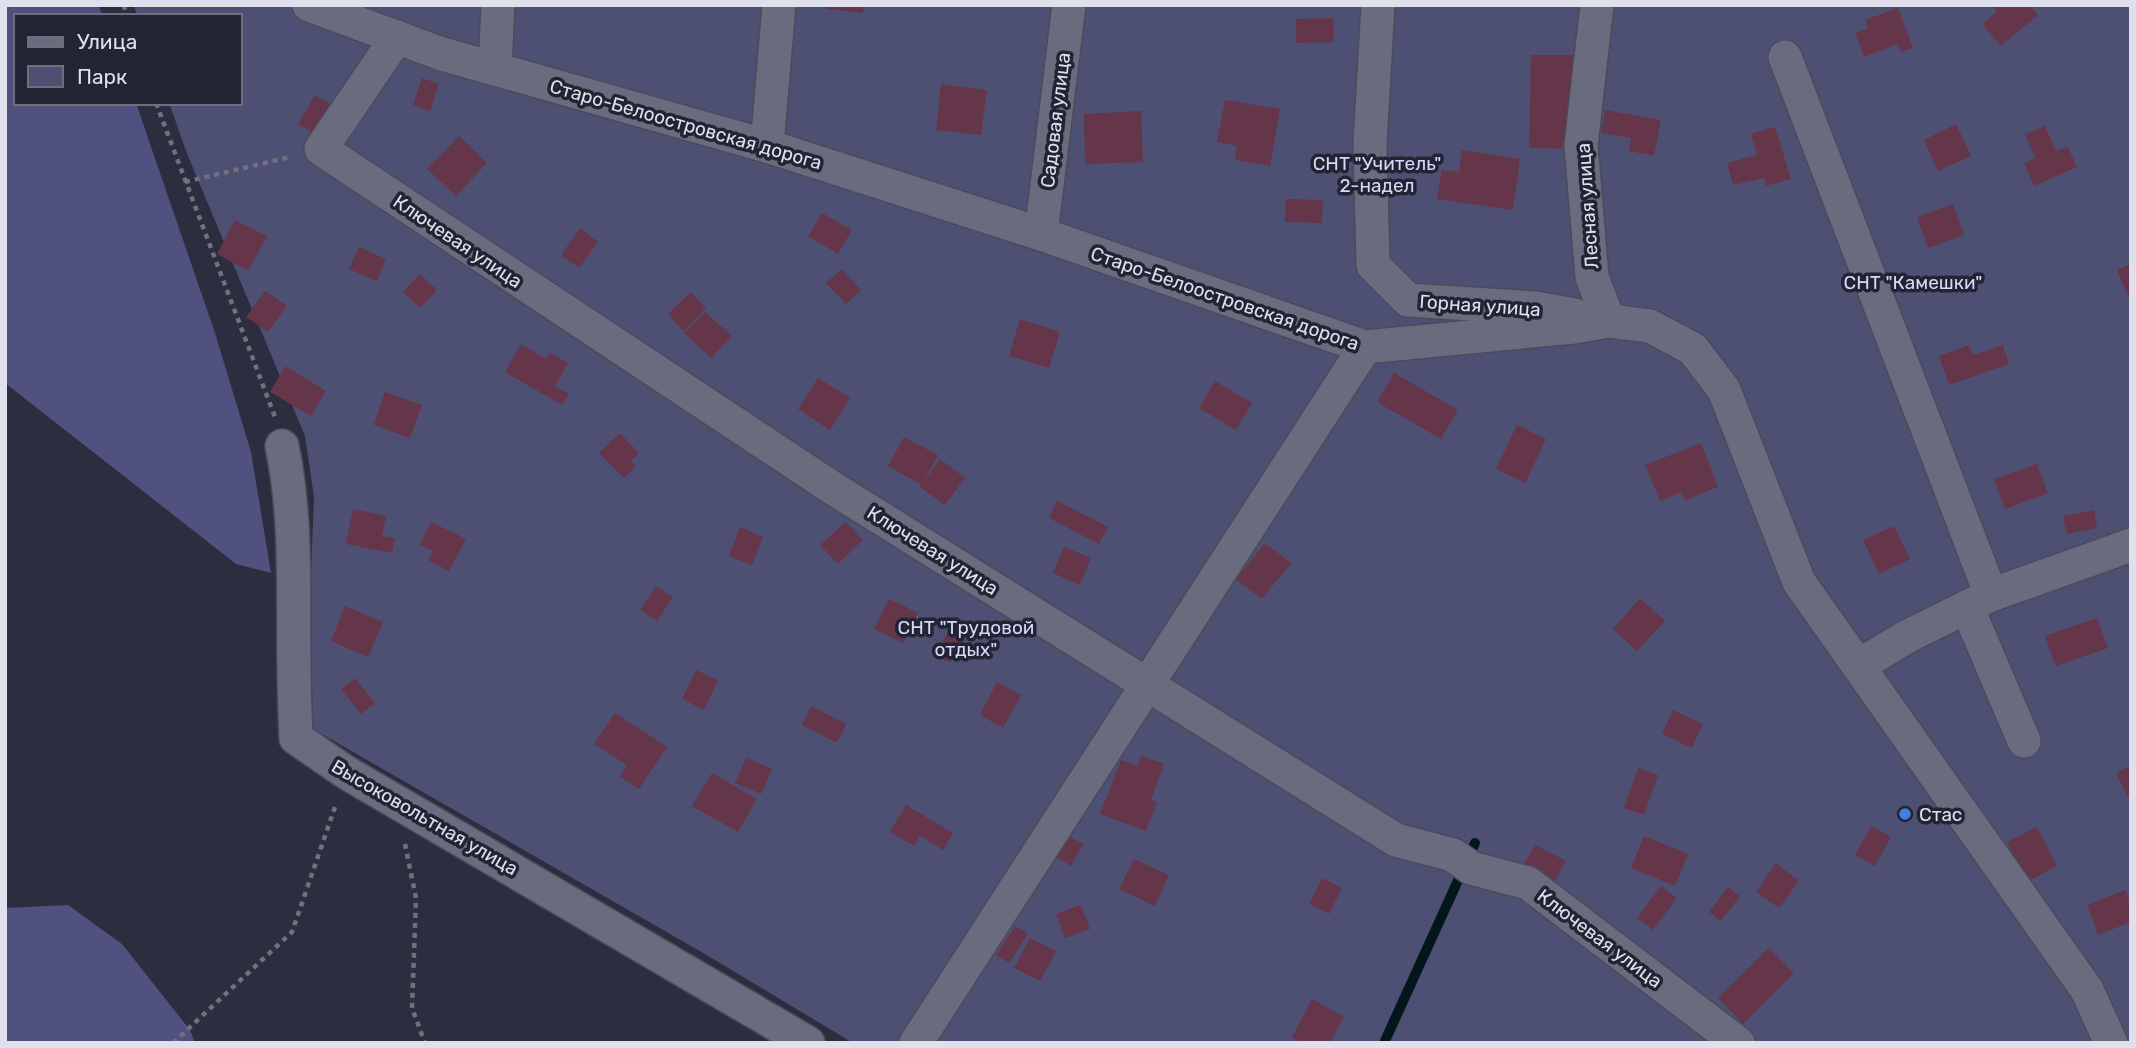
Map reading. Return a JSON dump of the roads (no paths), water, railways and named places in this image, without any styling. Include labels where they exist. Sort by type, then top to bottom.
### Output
[{"type":"street","name":"Старо-Белоостровская дорога","points":[[309,5],[495,69],[767,146],[1041,234],[1365,347],[1574,327],[1609,321],[1650,326],[1693,349],[1724,390],[1800,582],[2087,990],[2111,1043]]},
{"type":"street","points":[[495,69],[498,5]]},
{"type":"street","points":[[767,146],[779,5]]},
{"type":"street","name":"Садовая улица","points":[[1041,234],[1069,5]]},
{"type":"street","name":"Горная улица","points":[[1378,5],[1370,143],[1373,265],[1408,300],[1536,308],[1609,321]]},
{"type":"street","name":"Лесная улица","points":[[1597,5],[1581,145],[1592,277],[1609,321]]},
{"type":"street","name":"Ключевая улица","points":[[397,37],[321,149],[819,479],[1396,840],[1528,883],[1738,1043]]},
{"type":"street","points":[[1786,57],[1979,601],[2024,741]]},
{"type":"street","points":[[916,1043],[1365,347]]},
{"type":"street","name":"Высоковольтная улица","points":[[282,446],[295,545],[296,738],[347,773],[808,1043]]},
{"type":"street","points":[[1858,666],[1908,636],[1979,601],[2131,545]]},
{"type":"waterway","points":[[1384,1043],[1475,843]]},
{"type":"place","name":"Стас","points":[[1905,814]]},
{"type":"park label","name":"СНТ \"Учитель\" 2-надел","points":[[1377,174]]},
{"type":"park label","name":"СНТ \"Камешки\"","points":[[1913,282]]},
{"type":"park label","name":"СНТ \"Трудовой отдых\"","points":[[966,638]]}]
